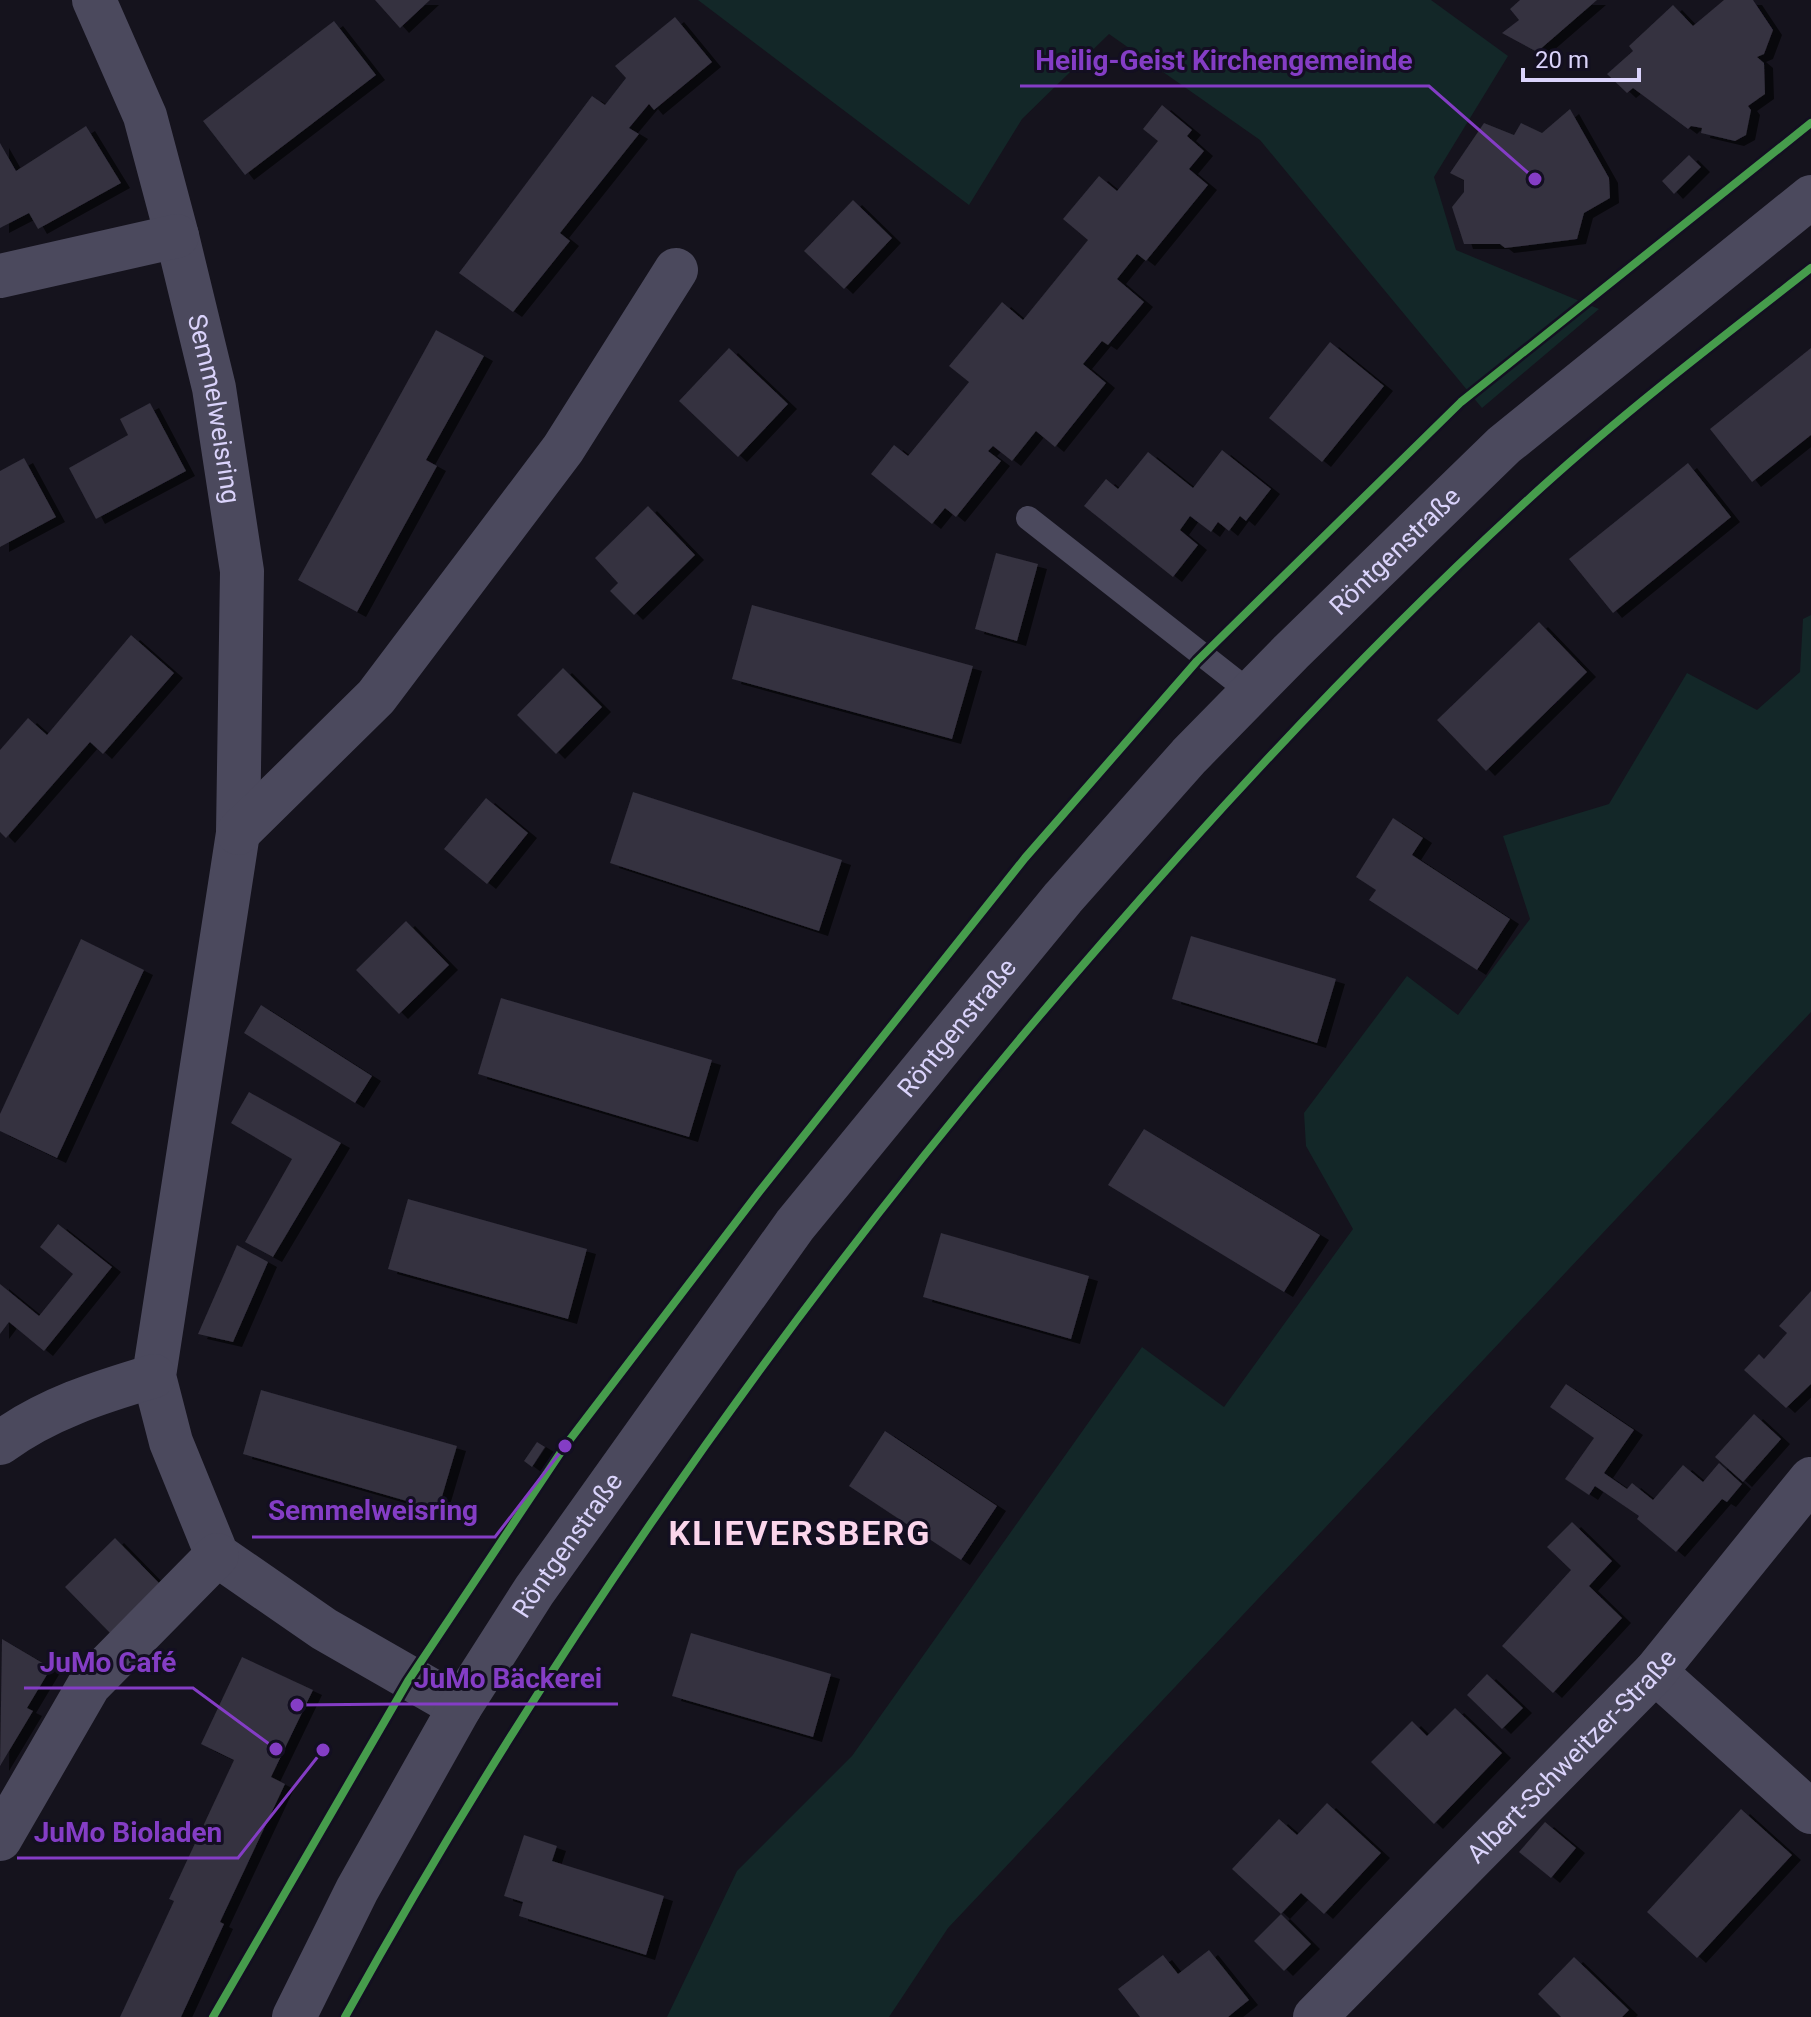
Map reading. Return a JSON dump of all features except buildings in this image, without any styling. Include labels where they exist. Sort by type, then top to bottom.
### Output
[{"type":"street","name":"Semmelweisring","points":[[94,0],[145,116],[177,236],[214,388],[242,571],[238,833],[154,1376],[171,1442],[217,1555]]},
{"type":"street","name":"Röntgenstraße","points":[[294,2017],[357,1890],[460,1707],[604,1490],[795,1225],[1063,898],[1251,693],[1504,445],[1811,197]]},
{"type":"street","points":[[0,276],[177,236]]},
{"type":"street","points":[[238,833],[376,697],[563,449],[676,270]]},
{"type":"street","points":[[0,1443],[21,1428],[85,1397],[154,1376]]},
{"type":"street","name":"Albert-Schweitzer-Straße","points":[[1315,2017],[1655,1672],[1811,1479]]},
{"type":"street","points":[[0,1839],[89,1685],[217,1555],[324,1629],[460,1707]]},
{"type":"street","points":[[1655,1672],[1811,1812]]},
{"type":"lane","points":[[1028,518],[1251,693]]},
{"type":"green space","points":[[698,0],[1431,0],[1508,56],[1434,177],[1456,250],[1599,309],[1482,408],[1260,140],[1109,34],[1022,119],[969,205]]},
{"type":"green space","points":[[1811,615],[1811,1012],[948,1928],[889,2017],[667,2017],[737,1871],[852,1756],[1142,1347],[1224,1407],[1353,1229],[1306,1146],[1304,1113],[1407,976],[1458,1015],[1530,919],[1503,836],[1609,804],[1687,673],[1757,710],[1800,672],[1803,619]]},
{"type":"cycle path","points":[[213,2017],[408,1681],[565,1446],[759,1192],[1025,858],[1197,661],[1461,402],[1811,123]]},
{"type":"cycle path","points":[[345,2017],[512,1734],[695,1460],[892,1196],[995,1068],[1207,824],[1315,708],[1427,595],[1608,429],[1811,268]]},
{"type":"place","name":"Heilig-Geist Kirchengemeinde","points":[[1535,179]]},
{"type":"place","name":"Semmelweisring","points":[[565,1446]]},
{"type":"place","name":"JuMo Bäckerei","points":[[297,1705]]},
{"type":"place","name":"JuMo Café","points":[[276,1749]]},
{"type":"place","name":"JuMo Bioladen","points":[[323,1750]]},
{"type":"district","name":"KLIEVERSBERG","points":[[800,1533]]}]
